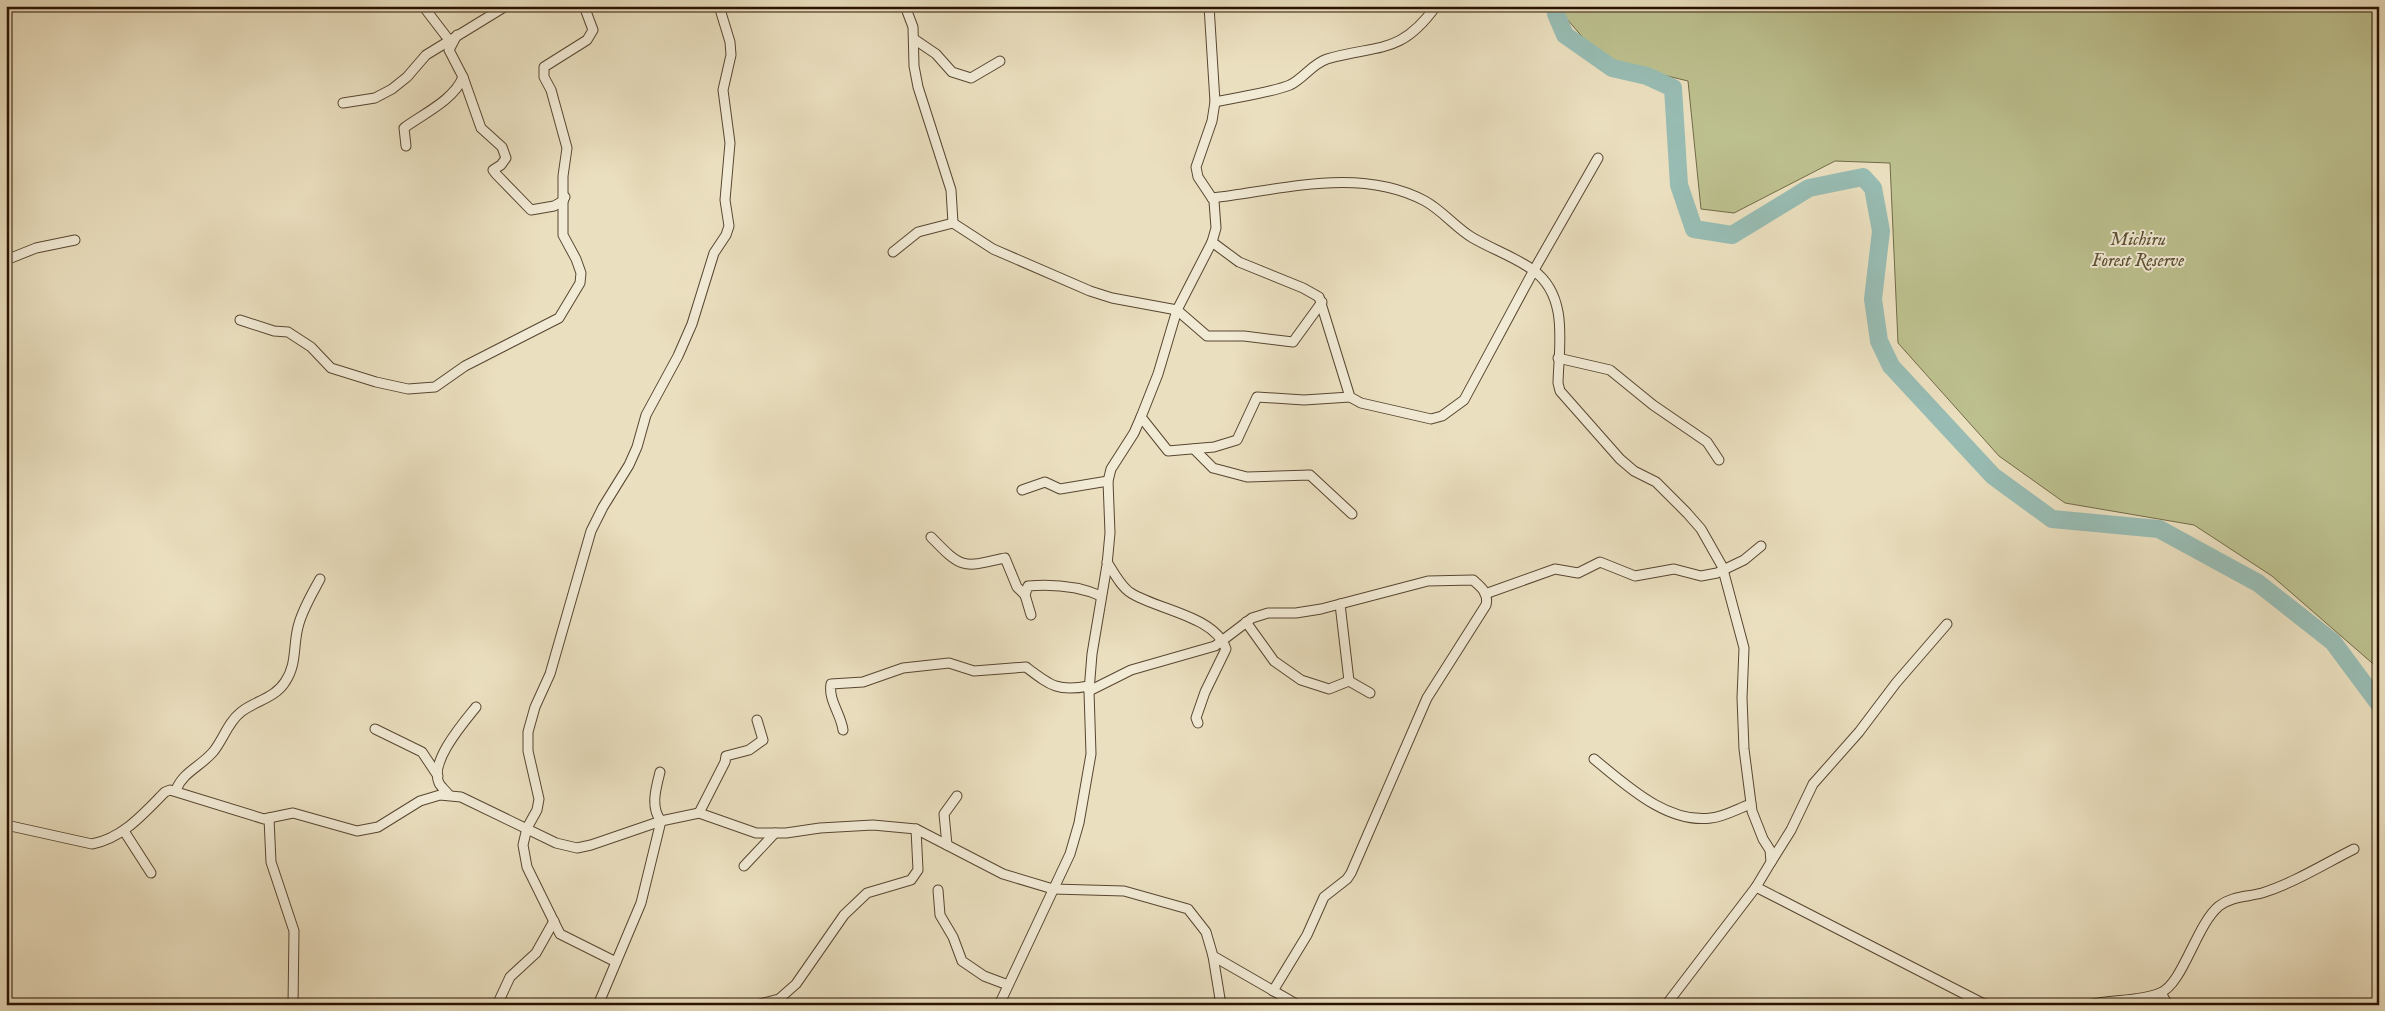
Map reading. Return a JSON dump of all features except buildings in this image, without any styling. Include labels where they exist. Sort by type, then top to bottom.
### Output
[{"type":"street","points":[[423,6],[453,37]]},
{"type":"street","points":[[343,103],[375,98],[392,89],[426,55],[506,6]]},
{"type":"street","points":[[240,320],[274,331],[288,332],[311,347],[331,368],[376,382],[408,388],[434,387],[465,366],[559,318],[580,282],[581,273],[563,235],[563,176],[567,148],[551,90],[544,76],[544,67],[587,40],[593,30],[584,6]]},
{"type":"street","points":[[616,962],[560,934],[527,868],[523,845],[527,828],[537,810],[539,799],[528,751],[528,732],[535,707],[553,666],[586,546],[603,507],[629,465],[646,415],[683,346],[692,324],[714,253],[730,226],[725,200],[730,143],[723,90],[731,55],[730,42],[719,6]]},
{"type":"street","points":[[905,6],[913,27],[914,66],[918,88],[951,190],[953,224]]},
{"type":"street","points":[[999,1005],[1070,854],[1079,823],[1091,754],[1089,688],[1092,654],[1110,533],[1108,481],[1111,469],[1134,433],[1158,374],[1176,310],[1212,242],[1216,217],[1212,198],[1198,177],[1196,167],[1212,122],[1215,102],[1210,6]]},
{"type":"street","points":[[1215,102],[1290,84],[1312,66],[1327,60],[1387,47],[1409,36],[1424,23],[1436,6]]},
{"type":"street","points":[[453,37],[449,50],[463,78],[481,128],[502,147],[506,158],[501,165],[493,170],[531,210],[554,206],[563,201],[564,197]]},
{"type":"street","points":[[914,39],[936,54],[952,72],[971,78],[1000,61]]},
{"type":"street","points":[[406,146],[404,128],[452,94],[463,78]]},
{"type":"street","points":[[1141,417],[1168,451],[1214,447],[1237,440],[1257,397],[1304,400],[1350,397],[1361,403],[1431,419],[1451,411],[1464,400],[1534,270],[1598,158]]},
{"type":"street","points":[[1212,198],[1312,184],[1360,182],[1383,185],[1424,200],[1441,211],[1470,236],[1534,270],[1549,286],[1557,304],[1560,322],[1558,358],[1558,383],[1560,391],[1620,459],[1634,471],[1656,482],[1687,513],[1701,529],[1723,570],[1744,648],[1742,698],[1744,749],[1751,804],[1763,839],[1770,850],[1770,862]]},
{"type":"street","points":[[554,206],[559,208],[564,215]]},
{"type":"street","points":[[893,252],[918,232],[953,224],[993,249],[1090,291],[1112,298],[1176,310],[1207,336],[1244,336],[1293,342],[1322,302]]},
{"type":"street","points":[[6,260],[36,248],[75,240]]},
{"type":"street","points":[[1212,242],[1239,262],[1303,288],[1319,297],[1350,397]]},
{"type":"street","points":[[1558,358],[1610,370],[1653,405],[1707,442],[1718,460]]},
{"type":"street","points":[[1194,449],[1213,468],[1247,477],[1310,475],[1352,514]]},
{"type":"street","points":[[1022,490],[1045,482],[1060,489],[1108,481]]},
{"type":"street","points":[[931,537],[947,553],[962,564],[979,564],[1005,558],[1017,587],[1025,595],[1031,615]]},
{"type":"street","points":[[1485,594],[1554,569],[1578,573],[1600,562],[1635,576],[1674,569],[1701,576],[1723,570],[1744,560],[1761,546]]},
{"type":"street","points":[[1107,562],[1129,592],[1208,627],[1223,640],[1226,649],[1205,692],[1196,718],[1198,723]]},
{"type":"street","points":[[176,790],[181,779],[203,763],[214,750],[219,740],[240,712],[276,692],[285,683],[293,667],[297,629],[302,613],[320,578]]},
{"type":"street","points":[[843,730],[842,720],[830,692],[831,684],[863,682],[903,668],[949,663],[974,671],[1026,667],[1049,685],[1058,688],[1089,688],[1131,670],[1204,650],[1223,640],[1246,622],[1268,613],[1296,613],[1340,604],[1428,581],[1473,580],[1483,588],[1486,605],[1427,698],[1351,873],[1347,880],[1324,897],[1307,935],[1273,991]]},
{"type":"street","points":[[1025,595],[1028,586],[1051,584],[1066,588],[1085,589],[1101,596]]},
{"type":"street","points":[[1340,604],[1349,681]]},
{"type":"street","points":[[1246,622],[1274,662],[1302,680],[1329,689],[1349,681]]},
{"type":"street","points":[[1666,1005],[1756,887],[1791,830],[1813,784],[1859,732],[1896,683],[1947,624]]},
{"type":"street","points":[[1349,681],[1370,694]]},
{"type":"street","points":[[438,776],[439,762],[476,707]]},
{"type":"street","points":[[699,813],[725,762],[726,756],[749,750],[763,740],[757,720]]},
{"type":"street","points":[[375,729],[422,752],[449,795]]},
{"type":"street","points":[[1594,759],[1648,802],[1680,816],[1712,818],[1751,804]]},
{"type":"street","points":[[660,772],[655,799],[655,814],[661,821]]},
{"type":"street","points":[[6,825],[92,844],[105,841],[124,831],[165,792],[176,790],[253,816],[269,818],[293,813],[357,831],[378,827],[420,801],[449,795],[461,797],[556,843],[577,848],[661,821],[699,813],[756,833],[873,825],[916,829],[1002,874],[1053,889],[1124,892],[1188,910],[1206,932],[1221,1005]]},
{"type":"street","points":[[948,845],[944,814],[957,796]]},
{"type":"street","points":[[269,818],[271,862],[294,931],[292,1005]]},
{"type":"street","points":[[598,1005],[642,903],[661,821]]},
{"type":"street","points":[[756,1005],[779,999],[796,984],[844,915],[867,892],[911,880],[918,870],[916,829]]},
{"type":"street","points":[[124,831],[152,873]]},
{"type":"street","points":[[744,866],[774,833]]},
{"type":"street","points":[[2089,1005],[2161,993],[2173,983],[2201,928],[2219,906],[2237,897],[2261,893],[2296,879],[2354,849]]},
{"type":"street","points":[[1756,887],[1986,1004]]},
{"type":"street","points":[[938,890],[940,915],[954,937],[962,961],[984,976],[1008,985]]},
{"type":"street","points":[[496,1005],[510,977],[536,953],[554,921]]},
{"type":"street","points":[[1212,956],[1298,1005]]},
{"type":"street","points":[[2161,993],[2168,1005]]},
{"type":"green space","name":"Michiru Forest Reserve","points":[[1562,6],[2379,6],[2379,669],[2272,576],[2194,525],[2065,503],[1999,456],[1898,343],[1890,163],[1835,161],[1734,213],[1701,209],[1688,81],[1602,60],[1561,12]]},
{"type":"waterway","points":[[1557,6],[1556,14],[1565,35],[1612,68],[1647,76],[1673,88],[1679,185],[1694,229],[1732,235],[1809,188],[1863,177],[1873,188],[1881,231],[1873,299],[1879,341],[1891,366],[1993,476],[2052,519],[2159,529],[2258,583],[2333,642],[2379,704]]}]
